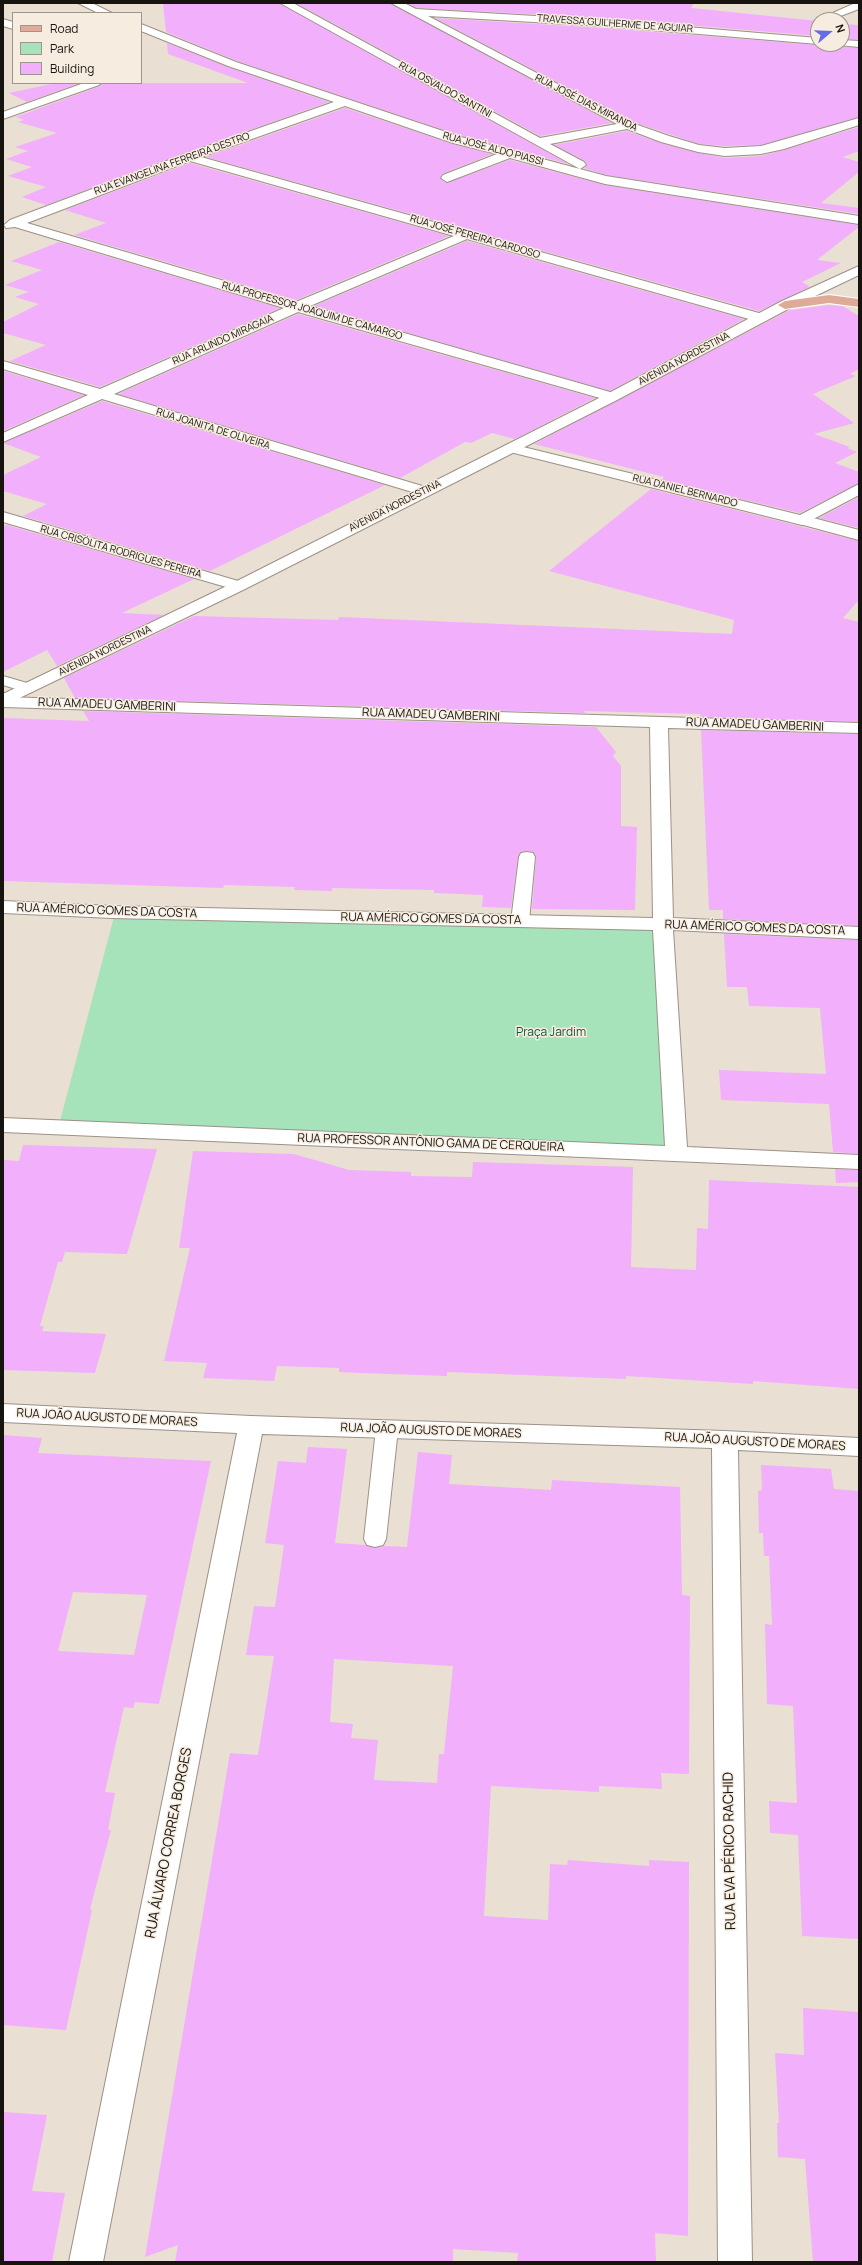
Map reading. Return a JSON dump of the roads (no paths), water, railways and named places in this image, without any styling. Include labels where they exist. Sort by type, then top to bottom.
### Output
[{"type":"main road","points":[[785,305],[829,299],[859,303]]},
{"type":"street","points":[[83,3],[106,12]]},
{"type":"street","name":"RUA OSVALDO SANTINI","points":[[285,3],[540,142],[605,180]]},
{"type":"street","name":"RUA JOSÉ DIAS MIRANDA","points":[[396,3],[628,126],[665,139],[698,148],[725,152],[747,151],[780,146],[859,121]]},
{"type":"street","points":[[842,12],[859,5]]},
{"type":"street","name":"TRAVESSA GUILHERME DE AGUIAR","points":[[412,11],[604,23],[810,40]]},
{"type":"street","name":"RUA JOSÉ ALDO PIASSI","points":[[142,27],[232,64],[342,103],[457,140],[605,180],[859,220]]},
{"type":"street","points":[[5,113],[93,84]]},
{"type":"street","name":"RUA EVANGELINA FERREIRA DESTRO","points":[[8,225],[189,157],[342,103]]},
{"type":"street","points":[[540,142],[628,126]]},
{"type":"street","points":[[447,178],[509,154]]},
{"type":"street","name":"RUA JOSÉ PEREIRA CARDOSO","points":[[189,157],[761,318]]},
{"type":"street","name":"RUA PROFESSOR JOAQUIM DE CAMARGO","points":[[8,225],[612,397]]},
{"type":"street","name":"RUA ARLINDO MIRAGAIA","points":[[3,438],[297,307],[466,235]]},
{"type":"street","name":"AVENIDA NORDESTINA","points":[[3,701],[239,586],[612,397],[785,305],[859,270]]},
{"type":"street","name":"RUA JOANITA DE OLIVEIRA","points":[[3,366],[424,491]]},
{"type":"street","name":"RUA DANIEL BERNARDO","points":[[511,448],[859,535]]},
{"type":"street","points":[[802,520],[859,489]]},
{"type":"street","name":"RUA CRISÓLITA RODRIGUES PEREIRA","points":[[3,518],[239,586]]},
{"type":"street","name":"RUA AMADEU GAMBERINI","points":[[3,701],[859,728]]},
{"type":"street","points":[[659,722],[663,924],[676,1153]]},
{"type":"street","name":"RUA AMÉRICO GOMES DA COSTA","points":[[3,907],[112,912],[663,924],[859,932]]},
{"type":"street","name":"RUA PROFESSOR ANTÔNIO GAMA DE CERQUEIRA","points":[[3,1125],[859,1162]]},
{"type":"street","name":"RUA JOÃO AUGUSTO DE MORAES","points":[[3,1413],[251,1425],[724,1440],[859,1447]]},
{"type":"street","name":"RUA ÁLVARO CORREA BORGES","points":[[86,2262],[251,1425]]},
{"type":"street","name":"RUA EVA PÉRICO RACHID","points":[[724,1440],[735,2262]]},
{"type":"lane","points":[[3,680],[29,688]]},
{"type":"lane","points":[[520,921],[527,857]]},
{"type":"lane","points":[[375,1539],[387,1429]]},
{"type":"park label","name":"Praça Jardim","points":[[551,1033]]}]
